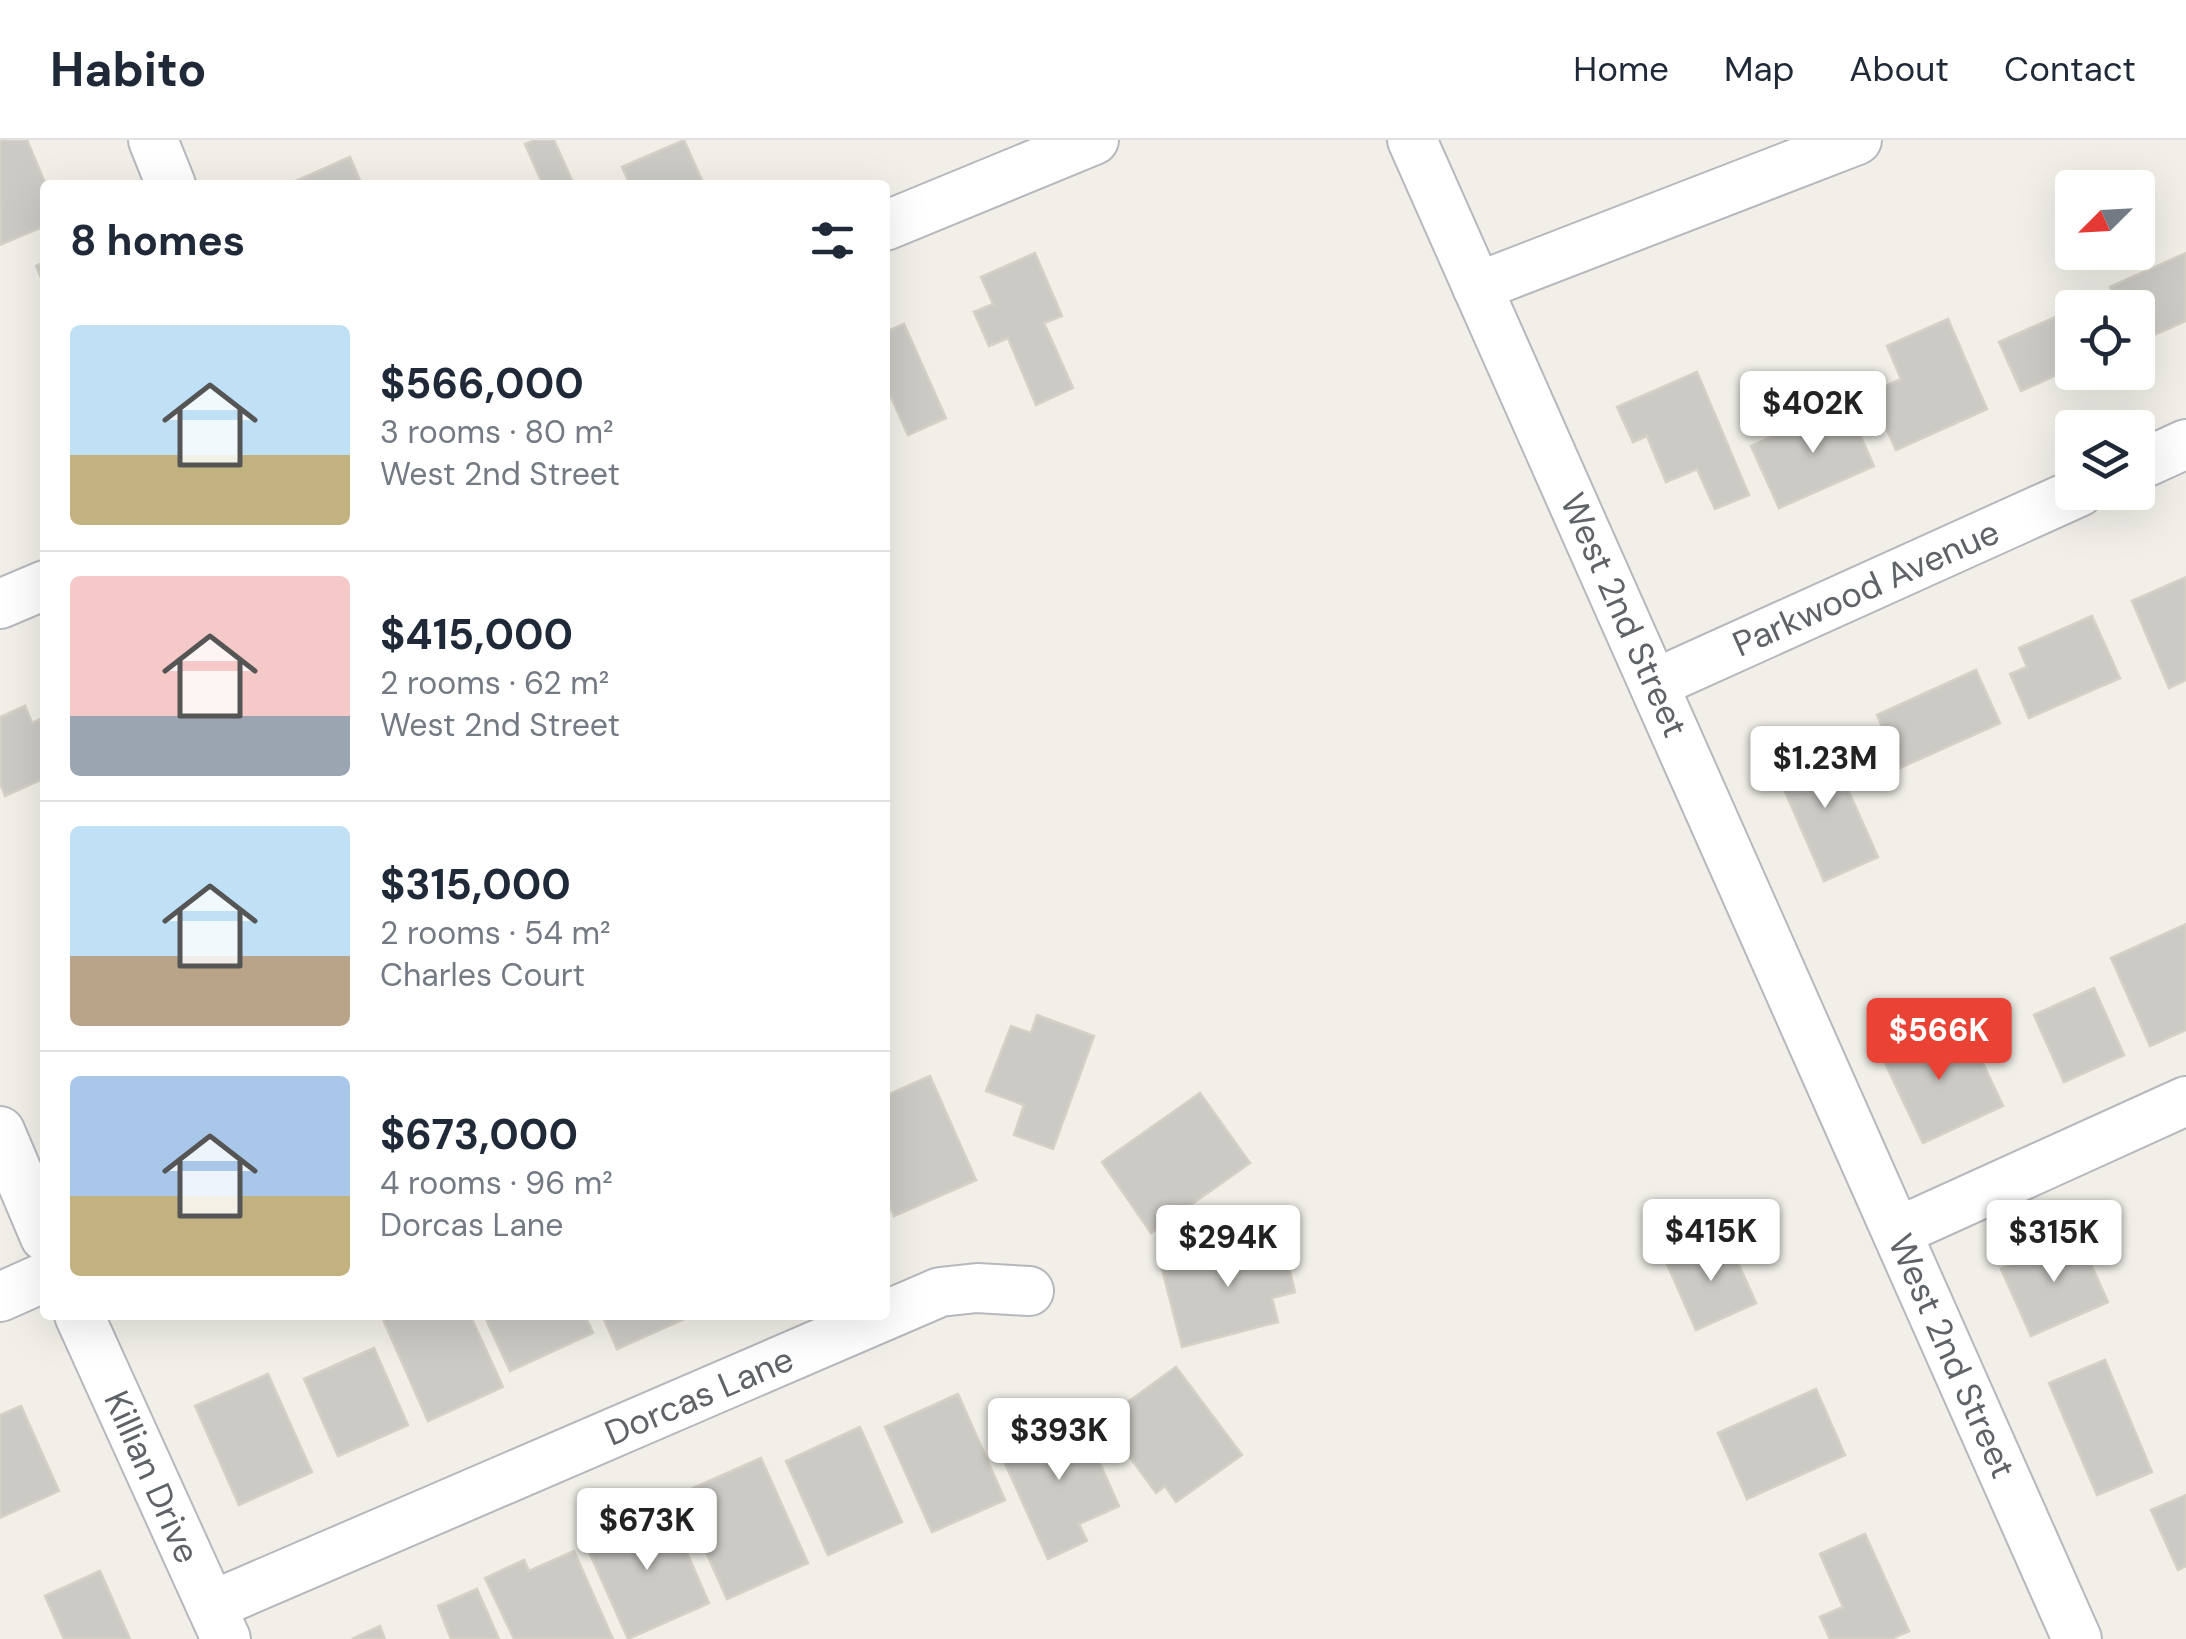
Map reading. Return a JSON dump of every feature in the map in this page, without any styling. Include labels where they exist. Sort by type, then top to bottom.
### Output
[{"type":"street","points":[[153,140],[169,180]]},
{"type":"street","points":[[890,224],[1094,140]]},
{"type":"street","name":"West 2nd Street","points":[[1412,140],[2078,1639]]},
{"type":"street","points":[[1477,287],[1858,140]]},
{"type":"street","points":[[2155,458],[2186,444]]},
{"type":"street","name":"Parkwood Avenue","points":[[1654,684],[2055,503]]},
{"type":"street","points":[[0,604],[40,587]]},
{"type":"street","points":[[1897,1232],[2186,1101]]},
{"type":"street","points":[[0,1131],[40,1225]]},
{"type":"street","points":[[0,1298],[40,1279]]},
{"type":"street","name":"Dorcas Lane","points":[[890,1315],[940,1292],[978,1288],[1030,1291]]},
{"type":"street","name":"Killian Drive","points":[[81,1320],[218,1623]]},
{"type":"street","name":"Dorcas Lane","points":[[218,1623],[879,1320]]},
{"type":"building","points":[[0,140],[27,140],[44,180],[40,180],[40,228],[0,245]]},
{"type":"building","points":[[554,140],[572,180],[541,180],[525,144]]},
{"type":"building","points":[[684,140],[702,180],[628,180],[622,167]]},
{"type":"building","points":[[350,157],[360,180],[298,180]]},
{"type":"building","points":[[1035,253],[1062,316],[1044,323],[1073,388],[1036,405],[1008,338],[989,346],[974,312],[993,304],[981,277]]},
{"type":"building","points":[[2186,253],[2186,321],[2155,335],[2155,290],[2110,287]]},
{"type":"building","points":[[2055,317],[2055,376],[2021,391],[1999,342]]},
{"type":"building","points":[[1948,319],[1987,409],[1896,450],[1870,393],[1901,379],[1887,346]]},
{"type":"building","points":[[904,324],[946,418],[908,435],[890,397],[890,330]]},
{"type":"building","points":[[1697,372],[1749,495],[1715,509],[1697,469],[1666,482],[1647,436],[1633,442],[1617,407]]},
{"type":"building","points":[[1846,403],[1874,466],[1779,508],[1751,446]]},
{"type":"building","points":[[2186,577],[2186,680],[2169,688],[2132,601]]},
{"type":"building","points":[[2092,616],[2120,678],[2029,718],[2010,674],[2027,667],[2019,648]]},
{"type":"building","points":[[1976,670],[2000,723],[1900,768],[1877,715]]},
{"type":"building","points":[[25,706],[32,723],[40,719],[40,780],[5,796],[0,783],[0,717]]},
{"type":"building","points":[[1826,740],[1878,857],[1824,881],[1773,764]]},
{"type":"building","points":[[2186,924],[2186,1030],[2150,1046],[2111,958]]},
{"type":"building","points":[[2094,988],[2124,1055],[2064,1082],[2034,1015]]},
{"type":"building","points":[[1037,1015],[1094,1036],[1053,1149],[1014,1135],[1024,1105],[986,1091],[1011,1026],[1031,1033]]},
{"type":"building","points":[[1917,1025],[1933,1057],[1971,1038],[2003,1106],[1923,1143],[1876,1044]]},
{"type":"building","points":[[930,1076],[976,1180],[894,1216],[890,1207],[890,1094]]},
{"type":"building","points":[[1200,1093],[1250,1163],[1151,1233],[1102,1162]]},
{"type":"building","points":[[1281,1235],[1295,1292],[1272,1298],[1278,1322],[1182,1347],[1161,1265]]},
{"type":"building","points":[[2078,1235],[2108,1302],[2031,1336],[2001,1269]]},
{"type":"building","points":[[1727,1238],[1756,1303],[1696,1330],[1667,1264]]},
{"type":"building","points":[[383,1320],[472,1320],[503,1387],[428,1421]]},
{"type":"building","points":[[486,1320],[587,1320],[593,1333],[510,1371]]},
{"type":"building","points":[[604,1320],[682,1320],[617,1349]]},
{"type":"building","points":[[374,1348],[408,1425],[338,1456],[304,1379]]},
{"type":"building","points":[[2105,1360],[2152,1472],[2097,1495],[2049,1383]]},
{"type":"building","points":[[1176,1367],[1242,1455],[1176,1502],[1165,1486],[1156,1493],[1103,1420]]},
{"type":"building","points":[[268,1374],[312,1472],[239,1505],[195,1406]]},
{"type":"building","points":[[1816,1389],[1845,1455],[1747,1499],[1718,1433]]},
{"type":"building","points":[[958,1394],[1005,1500],[932,1532],[885,1427]]},
{"type":"building","points":[[21,1406],[59,1491],[0,1518],[0,1415]]},
{"type":"building","points":[[1078,1414],[1119,1506],[1079,1524],[1087,1541],[1048,1559],[999,1450]]},
{"type":"building","points":[[860,1427],[902,1522],[828,1555],[786,1461]]},
{"type":"building","points":[[761,1458],[808,1563],[727,1599],[680,1494]]},
{"type":"building","points":[[2186,1495],[2186,1566],[2178,1570],[2151,1510]]},
{"type":"building","points":[[667,1507],[709,1603],[628,1639],[585,1543]]},
{"type":"building","points":[[1865,1534],[1909,1631],[1891,1639],[1830,1639],[1820,1617],[1843,1607],[1820,1554]]},
{"type":"building","points":[[574,1551],[613,1639],[514,1639],[485,1578],[524,1560],[529,1571]]},
{"type":"building","points":[[100,1571],[130,1639],[64,1639],[45,1596]]},
{"type":"building","points":[[477,1589],[499,1639],[451,1639],[438,1606]]},
{"type":"building","points":[[380,1626],[385,1639],[352,1639]]}]
